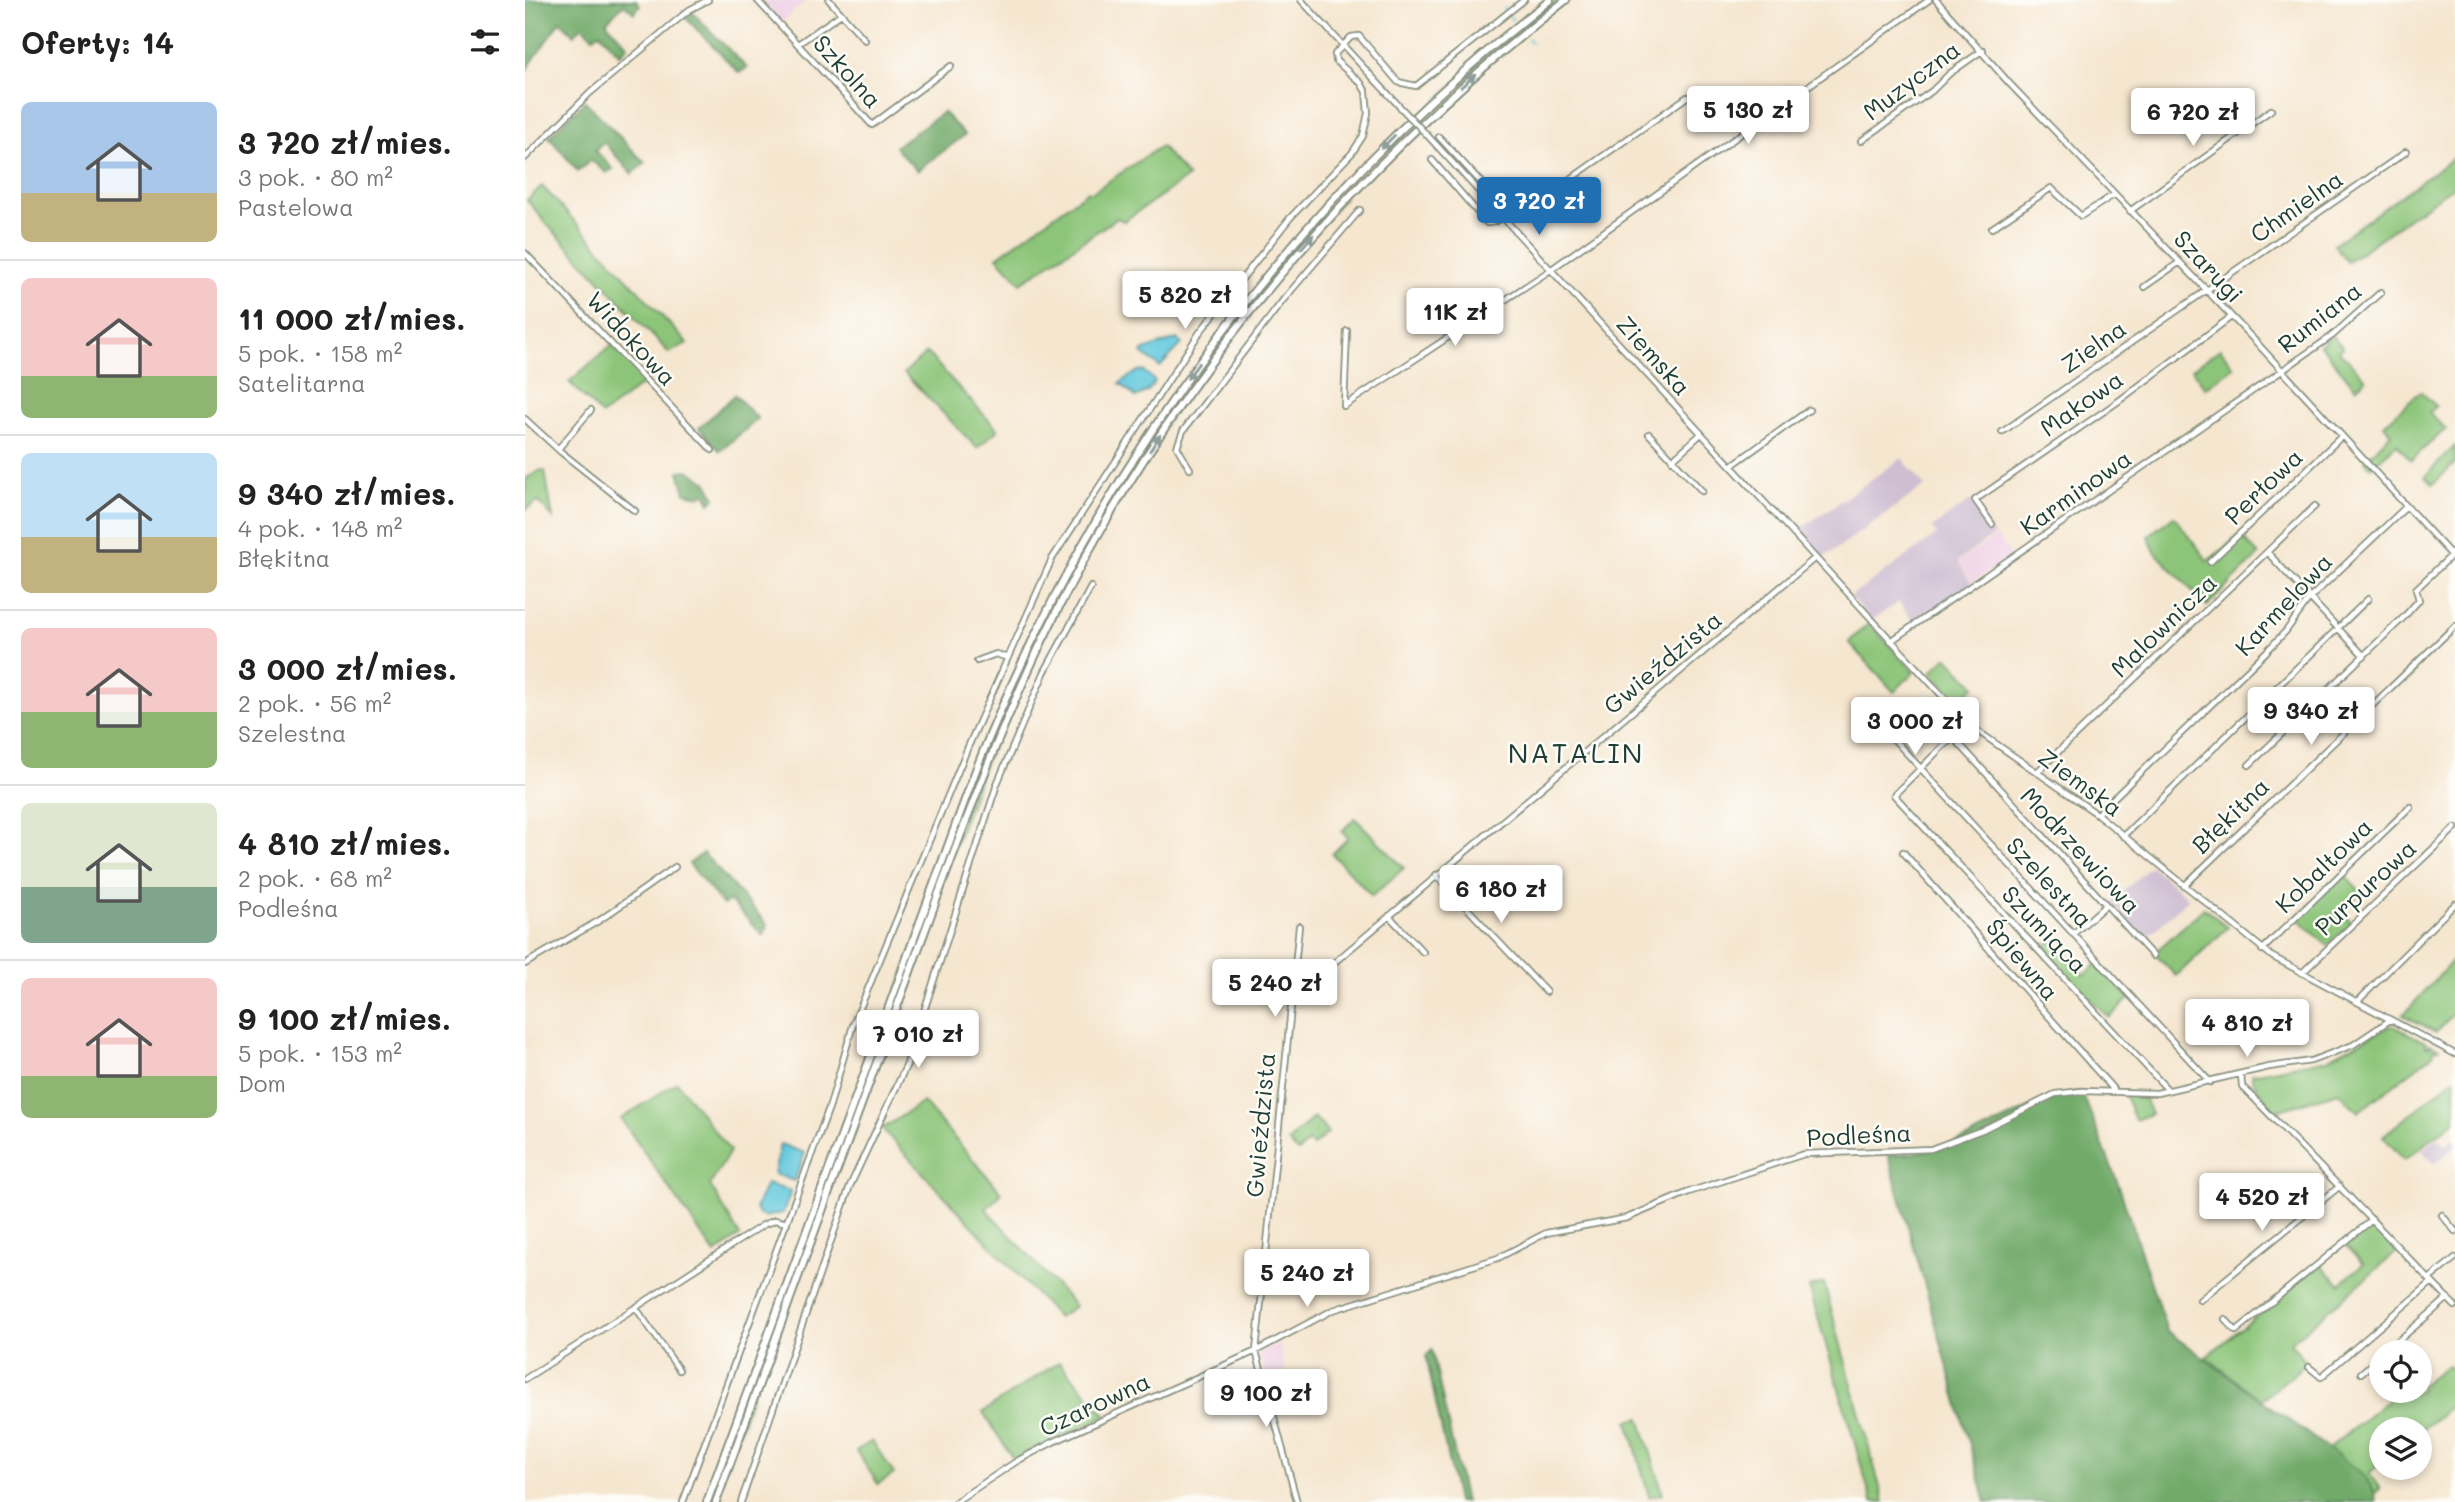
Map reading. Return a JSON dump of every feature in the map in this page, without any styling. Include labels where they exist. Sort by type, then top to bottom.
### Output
[{"type":"highway","points":[[716,1502],[866,1079],[895,988],[972,780],[1015,678],[1080,550],[1162,415],[1231,319],[1325,208],[1445,87],[1550,0]]},
{"type":"highway","points":[[707,1502],[866,1079],[902,993],[979,783],[1026,674],[1084,560],[1160,435],[1254,306],[1349,196],[1453,94],[1566,0]]},
{"type":"street","points":[[525,158],[590,93],[688,10],[708,0]]},
{"type":"street","name":"Szkolna","points":[[757,0],[872,125],[951,66]]},
{"type":"street","points":[[829,0],[865,40]]},
{"type":"street","name":"Ziemska","points":[[1301,0],[1969,725],[2097,814],[2262,950],[2302,974],[2455,1054]]},
{"type":"street","points":[[683,1502],[830,1105],[853,1025],[1052,559],[1162,386],[1218,308],[1290,218],[1361,141],[1367,122],[1368,97],[1361,83],[1335,59],[1335,54],[1353,36],[1362,37],[1398,82],[1416,86],[1524,0]]},
{"type":"street","points":[[1347,331],[1344,406],[1550,269],[1929,0]]},
{"type":"street","name":"Szarugi","points":[[1936,0],[1983,50],[2009,83],[2207,290],[2453,557]]},
{"type":"street","points":[[798,44],[841,14]]},
{"type":"street","name":"Muzyczna","points":[[1861,141],[1932,91],[1949,74],[1983,50]]},
{"type":"street","points":[[1510,205],[1526,205],[1542,199],[1687,97]]},
{"type":"street","points":[[2130,211],[2271,110]]},
{"type":"street","points":[[1440,137],[1491,193],[1507,199],[1510,205]]},
{"type":"street","name":"Chmielna","points":[[2207,290],[2406,152]]},
{"type":"street","points":[[1432,160],[1487,223],[1502,216],[1510,205]]},
{"type":"street","points":[[1992,228],[2049,189],[2058,191],[2081,216],[2115,194]]},
{"type":"street","points":[[1190,469],[1177,447],[1183,431],[1284,299],[1360,211]]},
{"type":"street","name":"Widokowa","points":[[525,253],[712,450]]},
{"type":"street","points":[[2144,287],[2180,262]]},
{"type":"street","name":"Zielna","points":[[2002,432],[2207,290]]},
{"type":"street","name":"Rumiana","points":[[2280,371],[2340,330],[2381,292]]},
{"type":"street","name":"Makowa","points":[[1992,524],[1975,500],[2116,403],[2231,317]]},
{"type":"street","name":"Karminowa","points":[[1891,641],[2280,371]]},
{"type":"street","points":[[558,449],[591,410]]},
{"type":"street","points":[[1731,466],[1809,410]]},
{"type":"street","points":[[525,418],[558,449],[635,511]]},
{"type":"street","points":[[1672,460],[1701,433]]},
{"type":"street","points":[[1649,434],[1702,491]]},
{"type":"street","name":"Perłowa","points":[[2210,562],[2341,436]]},
{"type":"street","name":"Malownicza","points":[[2037,772],[2315,506]]},
{"type":"street","name":"Karmelowa","points":[[2097,814],[2266,652],[2286,631],[2310,598],[2406,507]]},
{"type":"street","points":[[2267,552],[2364,656]]},
{"type":"street","points":[[2249,765],[2419,600],[2416,589],[2453,557]]},
{"type":"street","name":"Gwieździsta","points":[[1255,1351],[1292,998],[1815,558]]},
{"type":"street","points":[[741,1502],[850,1186],[907,1064],[997,784],[1044,673],[1091,586]]},
{"type":"street","points":[[2123,836],[2368,599]]},
{"type":"street","name":"Błękitna","points":[[2184,886],[2455,626]]},
{"type":"street","points":[[978,661],[996,654],[1008,658]]},
{"type":"street","name":"Szelestna","points":[[1864,707],[2210,1082]]},
{"type":"street","points":[[1921,769],[1969,725]]},
{"type":"street","name":"Modrzewiowa","points":[[1953,737],[2153,956]]},
{"type":"street","name":"Szumiąca","points":[[1921,769],[1894,795],[2169,1091]]},
{"type":"street","name":"Kobaltowa","points":[[2262,950],[2410,807]]},
{"type":"street","name":"Purpurowa","points":[[2302,974],[2455,828]]},
{"type":"street","name":"Śpiewna","points":[[1903,852],[2114,1091]]},
{"type":"street","points":[[525,964],[600,920],[675,867]]},
{"type":"street","points":[[1436,875],[1546,992]]},
{"type":"street","points":[[2357,1002],[2455,904]]},
{"type":"street","points":[[2073,934],[2106,905]]},
{"type":"street","points":[[1389,916],[1423,952]]},
{"type":"street","points":[[1292,998],[1299,926]]},
{"type":"street","name":"Podleśna","points":[[1255,1351],[1333,1310],[1498,1258],[1546,1233],[1627,1219],[1689,1192],[1804,1154],[1931,1149],[1982,1130],[2055,1094],[2114,1091],[2146,1094],[2169,1091],[2325,1057],[2366,1038],[2390,1020]]},
{"type":"street","points":[[2241,1074],[2242,1086]]},
{"type":"street","points":[[2230,1077],[2242,1086],[2455,1306]]},
{"type":"street","points":[[2200,1300],[2340,1186]]},
{"type":"street","points":[[2442,1215],[2455,1231]]},
{"type":"street","points":[[525,1378],[763,1225],[775,1220],[787,1223]]},
{"type":"street","points":[[2225,1319],[2236,1331],[2372,1220]]},
{"type":"street","points":[[2309,1367],[2321,1377],[2455,1258]]},
{"type":"street","points":[[2399,1340],[2448,1298]]},
{"type":"street","points":[[636,1308],[679,1370]]},
{"type":"street","points":[[1255,1351],[1297,1502]]},
{"type":"street","name":"Czarowna","points":[[955,1502],[1017,1461],[1053,1442],[1255,1351]]},
{"type":"street","points":[[2361,1373],[2369,1366]]},
{"type":"shaded area","points":[[761,0],[807,0],[781,23]]},
{"type":"shaded area","points":[[1902,458],[1925,486],[1822,559],[1798,531]]},
{"type":"shaded area","points":[[1971,500],[1994,535],[1958,561],[1973,585],[1915,625],[1899,602],[1872,620],[1850,597],[1937,535],[1932,528]]},
{"type":"shaded area","points":[[1997,536],[2011,556],[1973,582],[1959,561]]},
{"type":"shaded area","points":[[2151,866],[2189,898],[2143,941],[2110,904]]},
{"type":"shaded area","points":[[2437,1138],[2446,1145],[2455,1138],[2455,1148],[2434,1164],[2422,1150]]},
{"type":"shaded area","points":[[1279,1342],[1285,1371],[1266,1375],[1259,1353]]},
{"type":"green space","points":[[525,0],[636,0],[640,5],[634,13],[624,4],[606,22],[628,46],[620,55],[600,33],[593,37],[582,26],[574,35],[560,21],[525,72]]},
{"type":"green space","points":[[1556,0],[1562,0],[1452,91],[1391,149],[1389,147],[1450,88]]},
{"type":"green space","points":[[693,13],[747,68],[739,73],[685,17]]},
{"type":"green space","points":[[585,101],[645,163],[632,174],[604,142],[595,150],[613,169],[606,173],[591,160],[578,171],[549,137]]},
{"type":"green space","points":[[943,112],[965,135],[917,171],[895,147]]},
{"type":"green space","points":[[1161,146],[1188,177],[1124,221],[1117,218],[1021,283],[997,257],[1088,191],[1091,193]]},
{"type":"green space","points":[[2455,157],[2455,185],[2347,262],[2334,244]]},
{"type":"green space","points":[[542,186],[687,343],[669,353],[545,222],[527,200]]},
{"type":"green space","points":[[1341,196],[1344,198],[1234,329],[1139,466],[1055,611],[1018,687],[984,766],[713,1502],[710,1502],[981,763],[1037,639],[1102,516],[1131,467],[1195,372],[1266,282]]},
{"type":"green space","points":[[2332,336],[2343,347],[2339,351],[2366,379],[2356,388],[2320,345]]},
{"type":"green space","points":[[613,344],[646,381],[602,415],[569,382]]},
{"type":"green space","points":[[2220,349],[2234,367],[2205,388],[2192,369]]},
{"type":"green space","points":[[927,353],[998,430],[977,448],[904,373]]},
{"type":"green space","points":[[2420,391],[2436,406],[2429,413],[2446,429],[2411,460],[2397,444],[2371,467],[2365,461],[2391,433],[2384,425]]},
{"type":"green space","points":[[735,395],[758,419],[720,451],[699,428]]},
{"type":"green space","points":[[2455,446],[2455,463],[2433,484],[2425,476]]},
{"type":"green space","points":[[541,470],[545,471],[553,518],[538,501],[525,510],[525,479]]},
{"type":"green space","points":[[688,470],[707,482],[715,498],[710,503],[705,493],[699,496],[685,493],[679,471]]},
{"type":"green space","points":[[2174,516],[2208,561],[2240,535],[2259,555],[2207,606],[2155,552],[2148,536]]},
{"type":"green space","points":[[1869,623],[1914,672],[1894,692],[1849,642]]},
{"type":"green space","points":[[1947,657],[1975,686],[1958,702],[1931,672]]},
{"type":"green space","points":[[1355,818],[1404,868],[1372,896],[1332,854],[1348,838],[1342,831]]},
{"type":"green space","points":[[703,853],[768,925],[763,935],[730,901],[723,905],[689,864]]},
{"type":"green space","points":[[2345,875],[2361,892],[2341,911],[2352,923],[2328,946],[2296,917]]},
{"type":"green space","points":[[2204,908],[2228,927],[2176,976],[2154,953]]},
{"type":"green space","points":[[2052,940],[2085,975],[2097,964],[2130,998],[2109,1018],[2043,949]]},
{"type":"green space","points":[[2455,958],[2455,1012],[2436,1032],[2403,1015]]},
{"type":"green space","points":[[2392,1025],[2427,1043],[2425,1046],[2429,1047],[2430,1044],[2439,1049],[2432,1050],[2434,1054],[2358,1112],[2339,1092],[2273,1112],[2252,1080],[2252,1074],[2327,1059]]},
{"type":"green space","points":[[2455,1078],[2455,1121],[2404,1160],[2383,1136]]},
{"type":"green space","points":[[677,1082],[730,1151],[710,1185],[740,1236],[715,1254],[621,1119]]},
{"type":"green space","points":[[2082,1092],[2119,1186],[2167,1331],[2364,1475],[2375,1493],[2376,1502],[1986,1502],[1888,1155],[1948,1145],[2052,1099]]},
{"type":"green space","points":[[2124,1093],[2144,1098],[2151,1114],[2135,1120]]},
{"type":"green space","points":[[923,1102],[1002,1193],[986,1209],[1075,1306],[1058,1318],[882,1129]]},
{"type":"green space","points":[[1314,1117],[1328,1133],[1313,1146],[1308,1142],[1298,1152],[1288,1142]]},
{"type":"green space","points":[[2371,1225],[2397,1252],[2290,1343],[2307,1363],[2261,1400],[2206,1357],[2320,1264],[2340,1284],[2363,1264],[2345,1245]]},
{"type":"green space","points":[[1824,1283],[1884,1502],[1872,1502],[1809,1287]]},
{"type":"green space","points":[[1432,1350],[1465,1502],[1457,1502],[1426,1356]]},
{"type":"green space","points":[[1059,1362],[1107,1416],[1013,1459],[983,1412]]},
{"type":"green space","points":[[2448,1365],[2455,1372],[2455,1403],[2432,1421],[2432,1417],[2369,1417],[2369,1480],[2374,1480],[2380,1489],[2375,1493],[2328,1449],[2384,1403],[2432,1403],[2432,1377]]},
{"type":"green space","points":[[1640,1418],[1663,1493],[1649,1497],[1628,1421]]},
{"type":"green space","points":[[872,1441],[894,1474],[878,1484],[856,1451]]},
{"type":"water","points":[[1177,339],[1182,344],[1160,367],[1142,353],[1144,350]]},
{"type":"water","points":[[1138,371],[1144,371],[1155,381],[1148,391],[1136,397],[1120,383]]},
{"type":"water","points":[[780,1144],[805,1153],[794,1181],[774,1174]]},
{"type":"water","points":[[766,1184],[791,1191],[783,1213],[765,1217],[755,1209]]},
{"type":"waterway","points":[[525,3],[528,0]]},
{"type":"waterway","points":[[1510,16],[1512,20]]},
{"type":"waterway","points":[[1528,38],[1531,43]]},
{"type":"district","name":"NATALIN","points":[[1576,753]]}]
